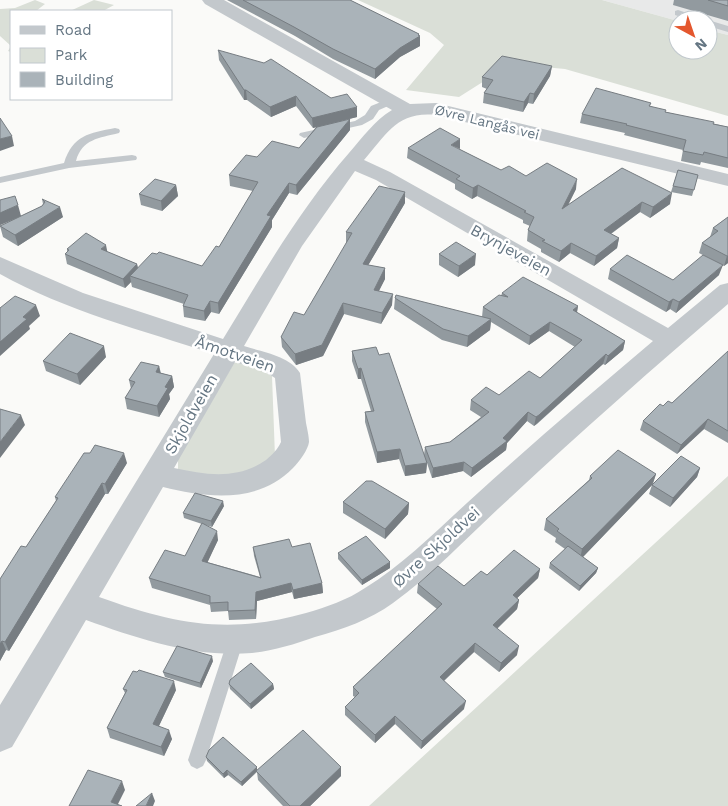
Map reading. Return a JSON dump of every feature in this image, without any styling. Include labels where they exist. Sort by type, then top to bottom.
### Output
[{"type":"street","points":[[211,0],[398,106]]},
{"type":"street","name":"Skjoldveien","points":[[0,736],[80,604],[227,351],[310,216],[398,106]]},
{"type":"street","name":"Øvre Langås vei","points":[[398,106],[436,109],[728,180]]},
{"type":"street","name":"Brynjeveien","points":[[352,162],[383,176],[670,340]]},
{"type":"street","name":"Åmotveien","points":[[0,264],[25,278],[75,299],[273,365],[287,373],[295,442],[292,451],[282,463],[264,475],[232,486],[196,485],[156,474]]},
{"type":"street","name":"Øvre Skjoldvei","points":[[80,604],[126,622],[165,631],[205,638],[236,639],[270,636],[322,622],[358,608],[381,595],[403,578],[476,510],[728,291]]},
{"type":"lane","points":[[304,135],[358,123],[369,117],[375,108],[398,106]]},
{"type":"lane","points":[[69,166],[72,152],[77,145],[90,137],[115,130]]},
{"type":"lane","points":[[0,180],[69,166],[132,158]]},
{"type":"lane","points":[[197,760],[236,639]]},
{"type":"shaded area","points":[[602,0],[728,0],[728,35],[718,32],[718,10],[668,10],[668,18]]},
{"type":"green space","points":[[35,0],[45,4],[37,10],[10,10],[10,45],[0,36],[0,9],[15,8]]},
{"type":"green space","points":[[94,0],[114,5],[105,10],[72,10]]},
{"type":"green space","points":[[358,0],[602,0],[668,18],[668,60],[718,60],[718,32],[728,35],[728,116],[565,69],[511,64],[459,97],[406,90],[444,45],[430,33]]},
{"type":"green space","points":[[244,362],[272,376],[275,457],[230,481],[178,471],[178,459],[234,363]]},
{"type":"green space","points":[[728,476],[728,806],[369,806]]},
{"type":"building","points":[[243,0],[350,0],[420,36],[400,48],[375,69],[333,49]]},
{"type":"building","points":[[708,0],[728,0],[728,6]]},
{"type":"building","points":[[218,50],[264,63],[271,59],[331,98],[347,94],[357,107],[312,118],[296,96],[270,107],[244,90]]},
{"type":"building","points":[[502,56],[552,66],[534,94],[530,93],[524,102],[484,93],[493,80],[482,77]]},
{"type":"building","points":[[596,88],[651,103],[649,106],[666,110],[665,112],[714,122],[713,124],[728,127],[728,158],[704,152],[703,155],[683,151],[686,140],[582,114]]},
{"type":"building","points":[[0,118],[12,136],[0,139]]},
{"type":"building","points":[[350,119],[296,185],[289,183],[267,215],[271,216],[218,303],[210,301],[204,311],[183,306],[188,295],[130,276],[152,253],[157,254],[159,252],[202,266],[216,246],[219,247],[258,182],[229,175],[246,155],[257,157],[272,141],[299,148],[317,127]]},
{"type":"building","points":[[440,128],[460,139],[451,145],[501,170],[509,166],[526,176],[547,163],[577,179],[562,209],[622,168],[672,193],[653,207],[642,202],[604,230],[619,238],[596,256],[571,243],[561,251],[542,241],[545,240],[528,230],[534,217],[524,212],[526,211],[478,185],[473,188],[456,179],[460,176],[408,148]]},
{"type":"building","points":[[678,170],[698,175],[694,190],[673,186]]},
{"type":"building","points":[[155,179],[176,185],[161,201],[139,194]]},
{"type":"building","points":[[379,186],[405,192],[363,264],[385,268],[374,290],[393,294],[382,313],[343,303],[322,345],[295,354],[281,337],[294,312],[304,315],[352,233],[346,232]]},
{"type":"building","points":[[15,196],[18,205],[0,213],[0,200]]},
{"type":"building","points":[[42,199],[60,207],[15,235],[0,226],[42,206],[45,202]]},
{"type":"building","points":[[728,217],[727,256],[702,243],[718,231],[713,228]]},
{"type":"building","points":[[86,233],[106,245],[101,249],[137,264],[123,279],[65,254],[69,250],[67,249]]},
{"type":"building","points":[[456,242],[476,254],[459,266],[439,254]]},
{"type":"building","points":[[627,255],[673,280],[703,255],[723,265],[679,302],[673,299],[669,302],[610,269]]},
{"type":"building","points":[[523,277],[578,306],[573,310],[625,341],[608,356],[606,354],[539,415],[536,417],[528,412],[503,438],[507,441],[472,468],[464,462],[433,468],[425,447],[450,442],[489,412],[471,400],[486,387],[499,395],[529,371],[540,378],[582,340],[550,322],[530,336],[483,307],[499,295],[508,297],[502,293]]},
{"type":"building","points":[[396,295],[491,319],[468,336],[443,329],[395,298]]},
{"type":"building","points":[[15,296],[36,305],[23,317],[27,319],[0,342],[0,308]]},
{"type":"building","points":[[70,333],[104,346],[77,374],[43,361]]},
{"type":"building","points":[[376,347],[379,355],[389,353],[427,463],[405,466],[400,449],[377,452],[365,412],[374,411],[361,368],[358,369],[352,351]]},
{"type":"building","points":[[728,351],[728,431],[708,419],[681,445],[643,421],[660,404],[663,406],[668,401],[672,403]]},
{"type":"building","points":[[141,362],[159,366],[156,372],[172,376],[165,387],[168,388],[157,406],[125,398],[135,382],[129,380]]},
{"type":"building","points":[[0,409],[21,415],[0,442]]},
{"type":"building","points":[[95,445],[124,453],[105,484],[102,483],[5,642],[2,641],[0,644],[0,579],[21,546],[26,547],[58,498],[55,497],[84,453],[90,453]]},
{"type":"building","points":[[618,450],[656,474],[582,549],[557,531],[559,529],[546,519],[592,478],[590,476]]},
{"type":"building","points":[[681,456],[700,468],[673,498],[652,485]]},
{"type":"building","points":[[366,481],[372,481],[409,503],[385,529],[343,502]]},
{"type":"building","points":[[195,493],[223,501],[211,521],[183,513]]},
{"type":"building","points":[[202,523],[217,531],[202,561],[261,578],[253,547],[289,539],[292,547],[310,543],[322,583],[293,590],[291,583],[256,592],[255,610],[228,611],[228,602],[210,603],[210,596],[149,578],[165,550],[185,556]]},
{"type":"building","points":[[366,536],[390,562],[362,580],[338,553]]},
{"type":"building","points":[[568,546],[598,568],[580,586],[550,563]]},
{"type":"building","points":[[514,550],[540,569],[513,595],[519,600],[493,625],[519,646],[501,663],[475,643],[440,677],[466,701],[422,741],[395,716],[375,735],[345,707],[359,693],[353,687],[442,604],[418,584],[438,566],[464,586],[481,571],[487,575]]},
{"type":"building","points":[[177,646],[212,656],[200,683],[163,672]]},
{"type":"building","points":[[251,663],[273,684],[250,704],[229,684],[230,680]]},
{"type":"building","points":[[139,670],[174,681],[153,724],[169,730],[161,747],[107,728],[127,690],[123,689],[133,671],[137,672]]},
{"type":"building","points":[[303,730],[341,767],[300,806],[290,806],[256,771]]},
{"type":"building","points":[[223,737],[257,767],[241,782],[227,770],[223,774],[206,757],[209,750]]},
{"type":"building","points":[[88,770],[122,781],[111,802],[122,806],[69,806]]},
{"type":"building","points":[[152,793],[146,806],[136,806]]}]
